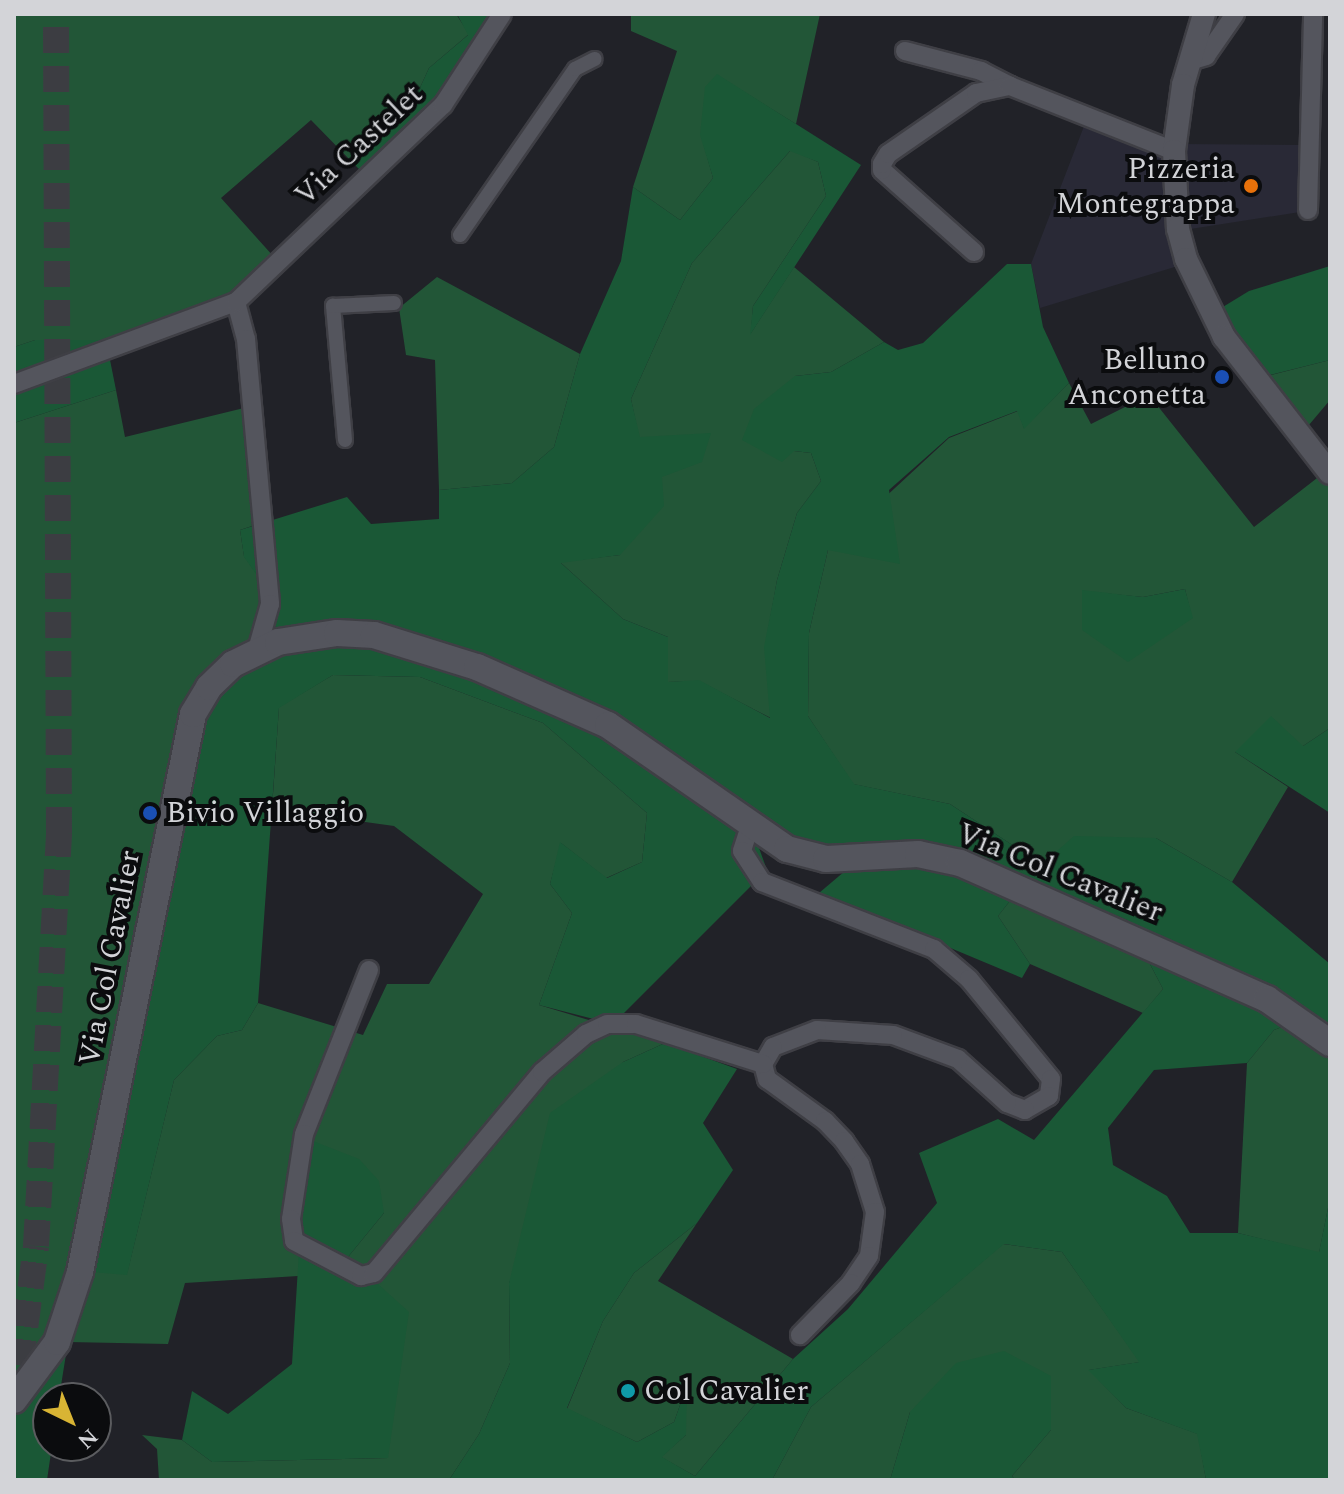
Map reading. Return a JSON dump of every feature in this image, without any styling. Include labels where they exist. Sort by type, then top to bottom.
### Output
[{"type":"main road","name":"Via Col Cavalier","points":[[14,1400],[57,1342],[80,1272],[193,714],[221,675],[257,650],[295,639],[356,633],[477,667],[608,725],[750,826],[813,857],[918,854],[960,863],[1267,999],[1330,1043]]},
{"type":"street","name":"Via Castelet","points":[[14,384],[236,302],[430,120],[457,87],[502,14]]},
{"type":"street","points":[[1204,14],[1189,61],[1174,151],[1178,229],[1202,299],[1224,337],[1330,473]]},
{"type":"street","points":[[1189,61],[1206,56],[1235,14]]},
{"type":"street","points":[[1308,210],[1313,14]]},
{"type":"street","points":[[905,51],[981,71],[1010,86],[1174,151]]},
{"type":"street","points":[[460,235],[575,69],[595,59]]},
{"type":"street","points":[[974,252],[882,170],[882,164],[888,154],[976,93],[1010,86]]},
{"type":"street","points":[[236,302],[246,339],[270,604],[257,650]]},
{"type":"street","points":[[345,440],[333,306],[394,303]]},
{"type":"street","points":[[750,826],[742,851],[762,882],[934,949],[969,979],[1041,1062],[1052,1088],[1042,1104],[1017,1109],[944,1051],[855,1029],[800,1033],[773,1047],[763,1064]]},
{"type":"street","points":[[369,970],[327,1066],[304,1134],[291,1219],[294,1241],[361,1276],[374,1273],[542,1072],[597,1028],[636,1024],[763,1064]]},
{"type":"street","points":[[763,1064],[771,1084],[825,1121],[853,1152],[875,1212],[874,1244],[865,1263],[800,1335]]},
{"type":"shaded area","points":[[1086,121],[1180,144],[1304,145],[1300,212],[1184,230],[1191,262],[1040,308],[1031,264]]},
{"type":"green space","points":[[14,14],[456,14],[469,34],[429,68],[412,105],[350,160],[311,120],[221,198],[274,257],[231,295],[106,340],[35,340],[14,347]]},
{"type":"green space","points":[[457,14],[509,14],[412,128],[361,171],[350,160],[412,105],[429,68],[468,35]]},
{"type":"green space","points":[[631,14],[820,14],[796,124],[717,75],[701,135],[713,178],[680,220],[633,187],[677,51],[631,31]]},
{"type":"green space","points":[[717,74],[861,165],[750,335],[753,306],[826,196],[818,162],[790,151],[692,263],[631,399],[640,437],[711,433],[702,462],[662,477],[664,506],[620,555],[561,563],[623,619],[668,637],[668,682],[699,680],[770,718],[764,647],[777,580],[797,513],[821,481],[811,453],[794,451],[782,462],[742,440],[754,409],[795,376],[831,372],[884,342],[898,350],[923,343],[1007,264],[1031,264],[1043,327],[1069,383],[1024,429],[1017,411],[949,437],[889,490],[900,564],[828,550],[809,633],[808,716],[854,784],[950,804],[1020,850],[1047,860],[1074,836],[1156,838],[1232,882],[1330,964],[1330,1057],[1313,1015],[1274,1030],[1247,1063],[1154,1070],[1108,1128],[1113,1165],[1167,1196],[1190,1233],[1238,1233],[1319,1252],[1330,1198],[1330,1480],[1206,1480],[1197,1434],[1126,1408],[1088,1370],[1139,1362],[1062,1252],[1004,1244],[811,1407],[772,1480],[449,1480],[479,1434],[510,1363],[509,1283],[550,1113],[623,1062],[665,1043],[737,1069],[703,1123],[733,1170],[697,1223],[634,1273],[603,1321],[567,1408],[637,1442],[674,1422],[687,1385],[686,1435],[662,1457],[695,1476],[793,1359],[848,1309],[937,1203],[919,1153],[998,1119],[1034,1140],[1163,989],[1127,920],[1028,878],[998,916],[1030,964],[1022,978],[819,893],[845,871],[746,812],[767,870],[613,1024],[539,1005],[572,913],[550,884],[560,842],[607,878],[642,862],[647,813],[543,723],[420,677],[333,675],[279,708],[258,1003],[242,1030],[217,1036],[174,1080],[127,1275],[92,1272],[203,729],[226,687],[260,664],[278,605],[244,557],[240,530],[347,497],[371,524],[439,519],[439,490],[512,483],[554,447],[580,354],[621,261],[633,187],[680,220],[713,178],[700,135],[705,87]]},
{"type":"green space","points":[[791,150],[818,162],[826,196],[753,306],[751,333],[794,267],[884,342],[831,372],[795,376],[794,451],[811,453],[821,481],[797,513],[777,580],[765,647],[771,718],[699,681],[668,682],[668,637],[623,619],[560,562],[620,555],[639,437],[631,399],[692,263]]},
{"type":"green space","points":[[1330,266],[1330,360],[1262,377],[1213,313],[1249,291]]},
{"type":"green space","points":[[437,277],[580,354],[554,447],[512,483],[439,490],[435,360],[406,355],[399,308]]},
{"type":"green space","points":[[35,340],[106,340],[116,390],[14,423],[14,347]]},
{"type":"green space","points":[[1330,360],[1330,400],[1303,432],[1263,377]]},
{"type":"green space","points":[[1069,383],[1091,424],[1149,395],[1254,527],[1330,468],[1330,728],[1303,746],[1235,752],[1288,787],[1232,882],[1156,838],[1047,860],[1020,850],[950,804],[853,784],[808,716],[809,633],[828,550],[949,438],[1018,411],[1024,428]],"holes":[[[1185,589],[1192,618],[1082,591],[1143,597]]]},
{"type":"green space","points":[[116,390],[125,437],[244,408],[252,526],[240,530],[244,556],[278,604],[127,1274],[174,1080],[217,1036],[242,1030],[258,1003],[363,1035],[387,984],[429,984],[483,894],[394,826],[272,809],[279,707],[333,675],[420,677],[543,723],[647,813],[642,862],[606,878],[561,843],[550,884],[572,913],[539,1005],[665,1043],[623,1062],[509,1283],[510,1363],[479,1434],[449,1480],[159,1480],[157,1449],[142,1435],[182,1440],[212,1462],[388,1458],[348,1257],[384,1213],[313,1142],[298,1276],[185,1283],[168,1344],[68,1342],[14,1401],[14,423]]},
{"type":"green space","points":[[1185,589],[1193,618],[1128,662],[1082,630],[1082,590],[1143,597]]},
{"type":"green space","points":[[1271,716],[1303,746],[1330,728],[1330,813],[1235,752]]},
{"type":"green space","points":[[1028,878],[1127,920],[1163,989],[1143,1013],[1030,964],[998,916]]},
{"type":"green space","points":[[1313,1015],[1330,1057],[1330,1198],[1319,1253],[1238,1233],[1247,1063],[1274,1030]]},
{"type":"green space","points":[[313,1141],[359,1159],[379,1181],[384,1213],[348,1257],[409,1312],[388,1458],[212,1462],[182,1440],[192,1391],[228,1414],[292,1364],[301,1219]]},
{"type":"green space","points":[[697,1223],[658,1281],[793,1359],[695,1476],[661,1457],[686,1435],[686,1388],[674,1422],[637,1442],[567,1409],[603,1321],[634,1273]]},
{"type":"green space","points":[[1003,1244],[1062,1252],[1140,1362],[1089,1370],[1126,1408],[1198,1434],[1206,1480],[1015,1480],[1012,1476],[1051,1430],[910,1412],[890,1480],[772,1480],[811,1407]]},
{"type":"green space","points":[[68,1342],[62,1382],[32,1382],[32,1462],[50,1462],[47,1480],[14,1480],[14,1401]]},
{"type":"green space","points":[[1004,1351],[1051,1376],[1051,1430],[1012,1476],[1015,1480],[890,1480],[910,1412],[956,1363]]},
{"type":"tunnel","points":[[15,1404],[36,1246],[59,833],[56,14]]},
{"type":"place","name":"Pizzeria Montegrappa","points":[[1251,186]]},
{"type":"place","name":"Belluno Anconetta","points":[[1222,377]]},
{"type":"place","name":"Bivio Villaggio","points":[[150,813]]},
{"type":"place","name":"Col Cavalier","points":[[628,1391]]}]
